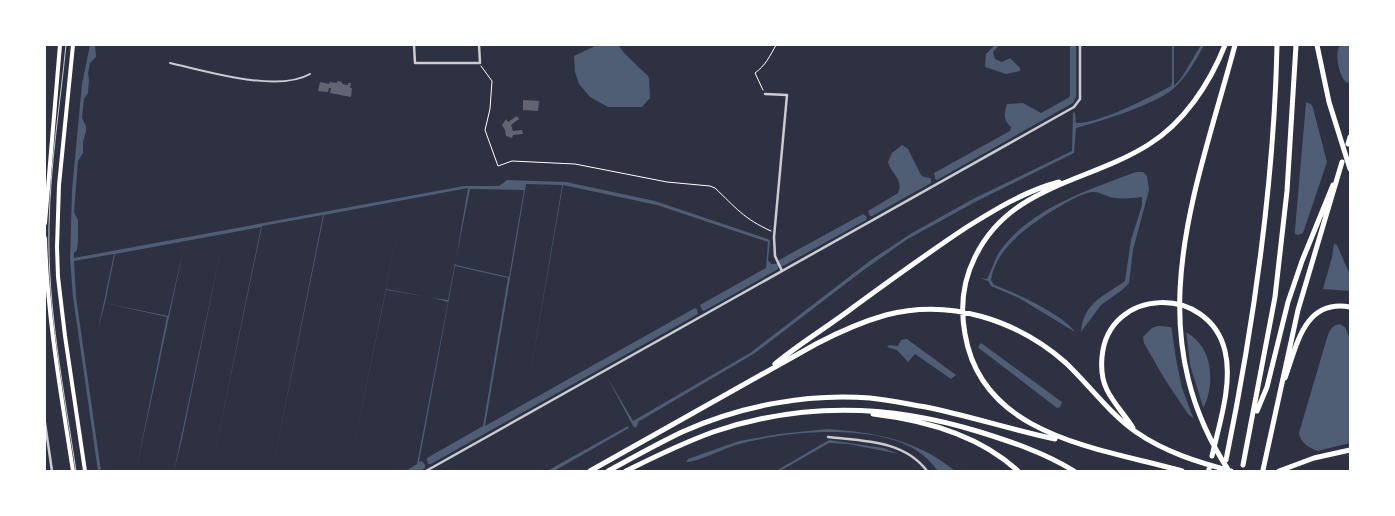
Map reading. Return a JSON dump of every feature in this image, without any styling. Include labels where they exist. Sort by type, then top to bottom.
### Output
[{"type":"highway","points":[[1182,471],[1054,436],[1027,423],[1003,404],[979,375],[971,358],[962,321],[962,303],[964,285],[970,267],[988,235],[1000,221],[1029,198],[1126,158],[1149,144],[1173,124],[1203,88],[1225,45]]},
{"type":"highway","points":[[1228,471],[1202,420],[1186,369],[1179,324],[1185,236],[1235,45]]},
{"type":"highway","points":[[1226,460],[1240,393],[1258,280],[1271,157],[1277,45]]},
{"type":"highway","points":[[1244,465],[1275,296],[1287,191],[1296,45]]},
{"type":"highway","points":[[1317,45],[1329,102],[1350,169]]},
{"type":"highway","points":[[1348,144],[1350,137]]},
{"type":"highway","points":[[1253,420],[1267,387],[1299,269],[1342,165],[1303,289],[1263,470]]},
{"type":"highway","points":[[763,374],[790,351],[834,322],[925,254],[994,210],[1042,186],[1090,173]]},
{"type":"highway","points":[[1137,432],[1113,401],[1102,376],[1102,350],[1107,337],[1124,315],[1134,309],[1159,302],[1186,306],[1196,311],[1213,325],[1221,338],[1225,350],[1226,390],[1212,456]]},
{"type":"highway","points":[[1278,397],[1301,333],[1308,321],[1323,310],[1335,306],[1350,307]]},
{"type":"highway","points":[[590,471],[816,344],[864,322],[905,312],[950,311],[995,320],[1029,336],[1048,348],[1067,364],[1108,408],[1137,432],[1160,446],[1198,462],[1228,471]]},
{"type":"highway","points":[[608,471],[682,432],[709,422],[768,405],[818,398],[871,398],[928,408],[1030,434],[1075,442]]},
{"type":"highway","points":[[626,471],[710,433],[760,419],[818,410],[858,409],[887,411],[940,420],[1024,447],[1074,471]]},
{"type":"highway","points":[[850,410],[890,416],[946,429],[992,452],[1018,471]]},
{"type":"highway","points":[[1278,471],[1314,458],[1350,450]]},
{"type":"main road","points":[[45,223],[60,45]]},
{"type":"main road","points":[[74,45],[60,178],[57,247],[58,277],[65,336],[85,471]]},
{"type":"main road","points":[[45,238],[47,286],[74,471]]},
{"type":"street","points":[[414,45],[415,64],[480,63],[479,45]]},
{"type":"street","points":[[426,471],[1074,107],[1079,102],[1080,45]]},
{"type":"street","points":[[170,63],[263,82],[302,79],[310,74]]},
{"type":"street","points":[[765,94],[787,95],[774,256],[782,271]]},
{"type":"street","points":[[45,423],[52,471]]},
{"type":"street","points":[[828,437],[878,443],[899,448],[911,455],[927,471]]},
{"type":"lane","points":[[66,45],[51,190],[49,251],[55,324],[74,471]]},
{"type":"path","points":[[765,94],[755,73],[761,68],[776,45]]},
{"type":"path","points":[[480,63],[492,81],[490,109],[485,130],[498,166],[512,161],[576,164],[667,182],[710,186],[715,188],[748,220],[775,233]]},
{"type":"water","points":[[90,45],[95,45],[96,57],[90,63],[88,93],[84,99],[82,118],[86,131],[83,153],[78,161],[74,212],[78,220],[78,241],[74,258],[464,186],[499,186],[507,180],[566,182],[655,201],[768,239],[770,241],[768,260],[771,264],[776,264],[779,260],[863,214],[867,217],[866,220],[778,267],[778,269],[704,311],[700,305],[766,268],[768,242],[657,205],[563,185],[529,381],[562,186],[526,184],[485,426],[695,308],[698,314],[428,464],[427,458],[483,426],[508,278],[455,266],[419,462],[422,461],[425,468],[419,471],[406,471],[417,464],[448,302],[433,298],[448,300],[455,263],[456,265],[509,277],[524,190],[470,189],[456,259],[468,188],[324,215],[272,471],[323,215],[262,226],[211,471],[261,227],[115,254],[98,330],[114,254],[74,261],[76,297],[101,471],[98,471],[73,297],[70,259],[72,190],[82,84]]},
{"type":"water","points":[[597,45],[618,45],[648,76],[650,98],[642,107],[608,107],[590,97],[579,84],[575,72],[574,56]]},
{"type":"water","points":[[995,45],[999,45],[993,52],[995,59],[1002,62],[1010,58],[1020,68],[1020,71],[1006,74],[985,67],[986,54]]},
{"type":"water","points":[[1070,45],[1076,45],[1076,97],[1073,103],[937,180],[935,179],[934,173],[1010,131],[1011,127],[1005,116],[1007,104],[1023,103],[1041,113],[1068,98],[1070,96]]},
{"type":"water","points":[[1172,45],[1174,45],[1174,86],[1182,77],[1201,45],[1204,45],[1194,63],[1173,89],[1141,107],[1076,128],[1074,153],[975,202],[906,240],[755,353],[639,421],[636,428],[633,426],[606,375],[633,421],[750,353],[871,260],[912,233],[973,199],[1072,151],[1073,112],[1075,113],[1076,123],[1098,119],[1151,97],[1171,86]]},
{"type":"water","points":[[1340,45],[1350,45],[1350,81],[1347,83],[1338,65],[1337,53]]},
{"type":"water","points":[[1306,102],[1311,104],[1313,108],[1327,162],[1303,233],[1298,235],[1295,234],[1295,230]]},
{"type":"water","points":[[902,145],[908,149],[921,175],[931,178],[931,183],[870,216],[868,211],[898,193],[898,180],[888,162],[892,153]]},
{"type":"water","points":[[1136,172],[1143,172],[1147,176],[1149,190],[1133,250],[1129,283],[1101,305],[1081,332],[1083,322],[1090,307],[1102,296],[1125,281],[1131,240],[1142,205],[1142,197],[1115,198],[1095,192],[1079,196],[1036,221],[1026,229],[1007,247],[994,268],[991,280],[994,285],[1026,298],[1061,318],[1075,332],[1019,298],[991,286],[988,281],[980,278],[987,279],[1000,251],[1013,236],[1044,212],[1080,194]]},
{"type":"water","points":[[403,204],[386,289],[428,297],[386,290],[349,471]]},
{"type":"water","points":[[223,239],[182,439],[174,471]]},
{"type":"water","points":[[1334,244],[1337,245],[1350,275],[1350,291],[1323,289]]},
{"type":"water","points":[[184,247],[136,471],[167,317],[105,303],[168,316]]},
{"type":"water","points":[[1340,324],[1345,327],[1350,339],[1350,456],[1328,454],[1312,449],[1301,440],[1299,433],[1328,335],[1332,328]]},
{"type":"water","points":[[1158,326],[1181,330],[1191,335],[1204,350],[1208,360],[1210,371],[1209,394],[1206,403],[1193,418],[1188,414],[1164,378],[1144,343],[1143,337],[1152,328]]},
{"type":"water","points":[[907,339],[956,375],[951,379],[915,354],[908,362],[897,350],[887,347],[889,345],[898,346],[901,340]]},
{"type":"water","points":[[981,343],[1062,402],[1060,407],[1057,408],[980,349],[978,347]]},
{"type":"water","points":[[628,426],[629,428],[554,471],[547,471]]},
{"type":"water","points":[[827,429],[878,435],[895,440],[911,445],[941,460],[955,471],[938,471],[919,452],[898,441],[876,436],[828,432],[802,433],[756,440],[736,445],[704,458],[686,462],[688,459],[739,441],[779,434]]},
{"type":"water","points":[[829,440],[883,448],[899,454],[848,444],[829,443],[780,471],[776,471]]},
{"type":"pier","points":[[1171,324],[1186,330],[1190,365],[1204,410],[1194,420],[1182,388]]},
{"type":"pier","points":[[1350,443],[1350,455],[1338,457],[1313,452]]},
{"type":"building","points":[[337,81],[348,85],[348,83],[351,83],[351,97],[330,93],[331,88],[329,88],[328,92],[318,91],[320,82],[329,84],[330,82],[337,83]]},
{"type":"building","points":[[523,100],[539,101],[538,111],[523,110]]},
{"type":"building","points":[[517,116],[519,119],[511,125],[513,131],[522,130],[523,134],[513,135],[512,138],[506,136],[502,125],[506,119],[508,122]]}]
